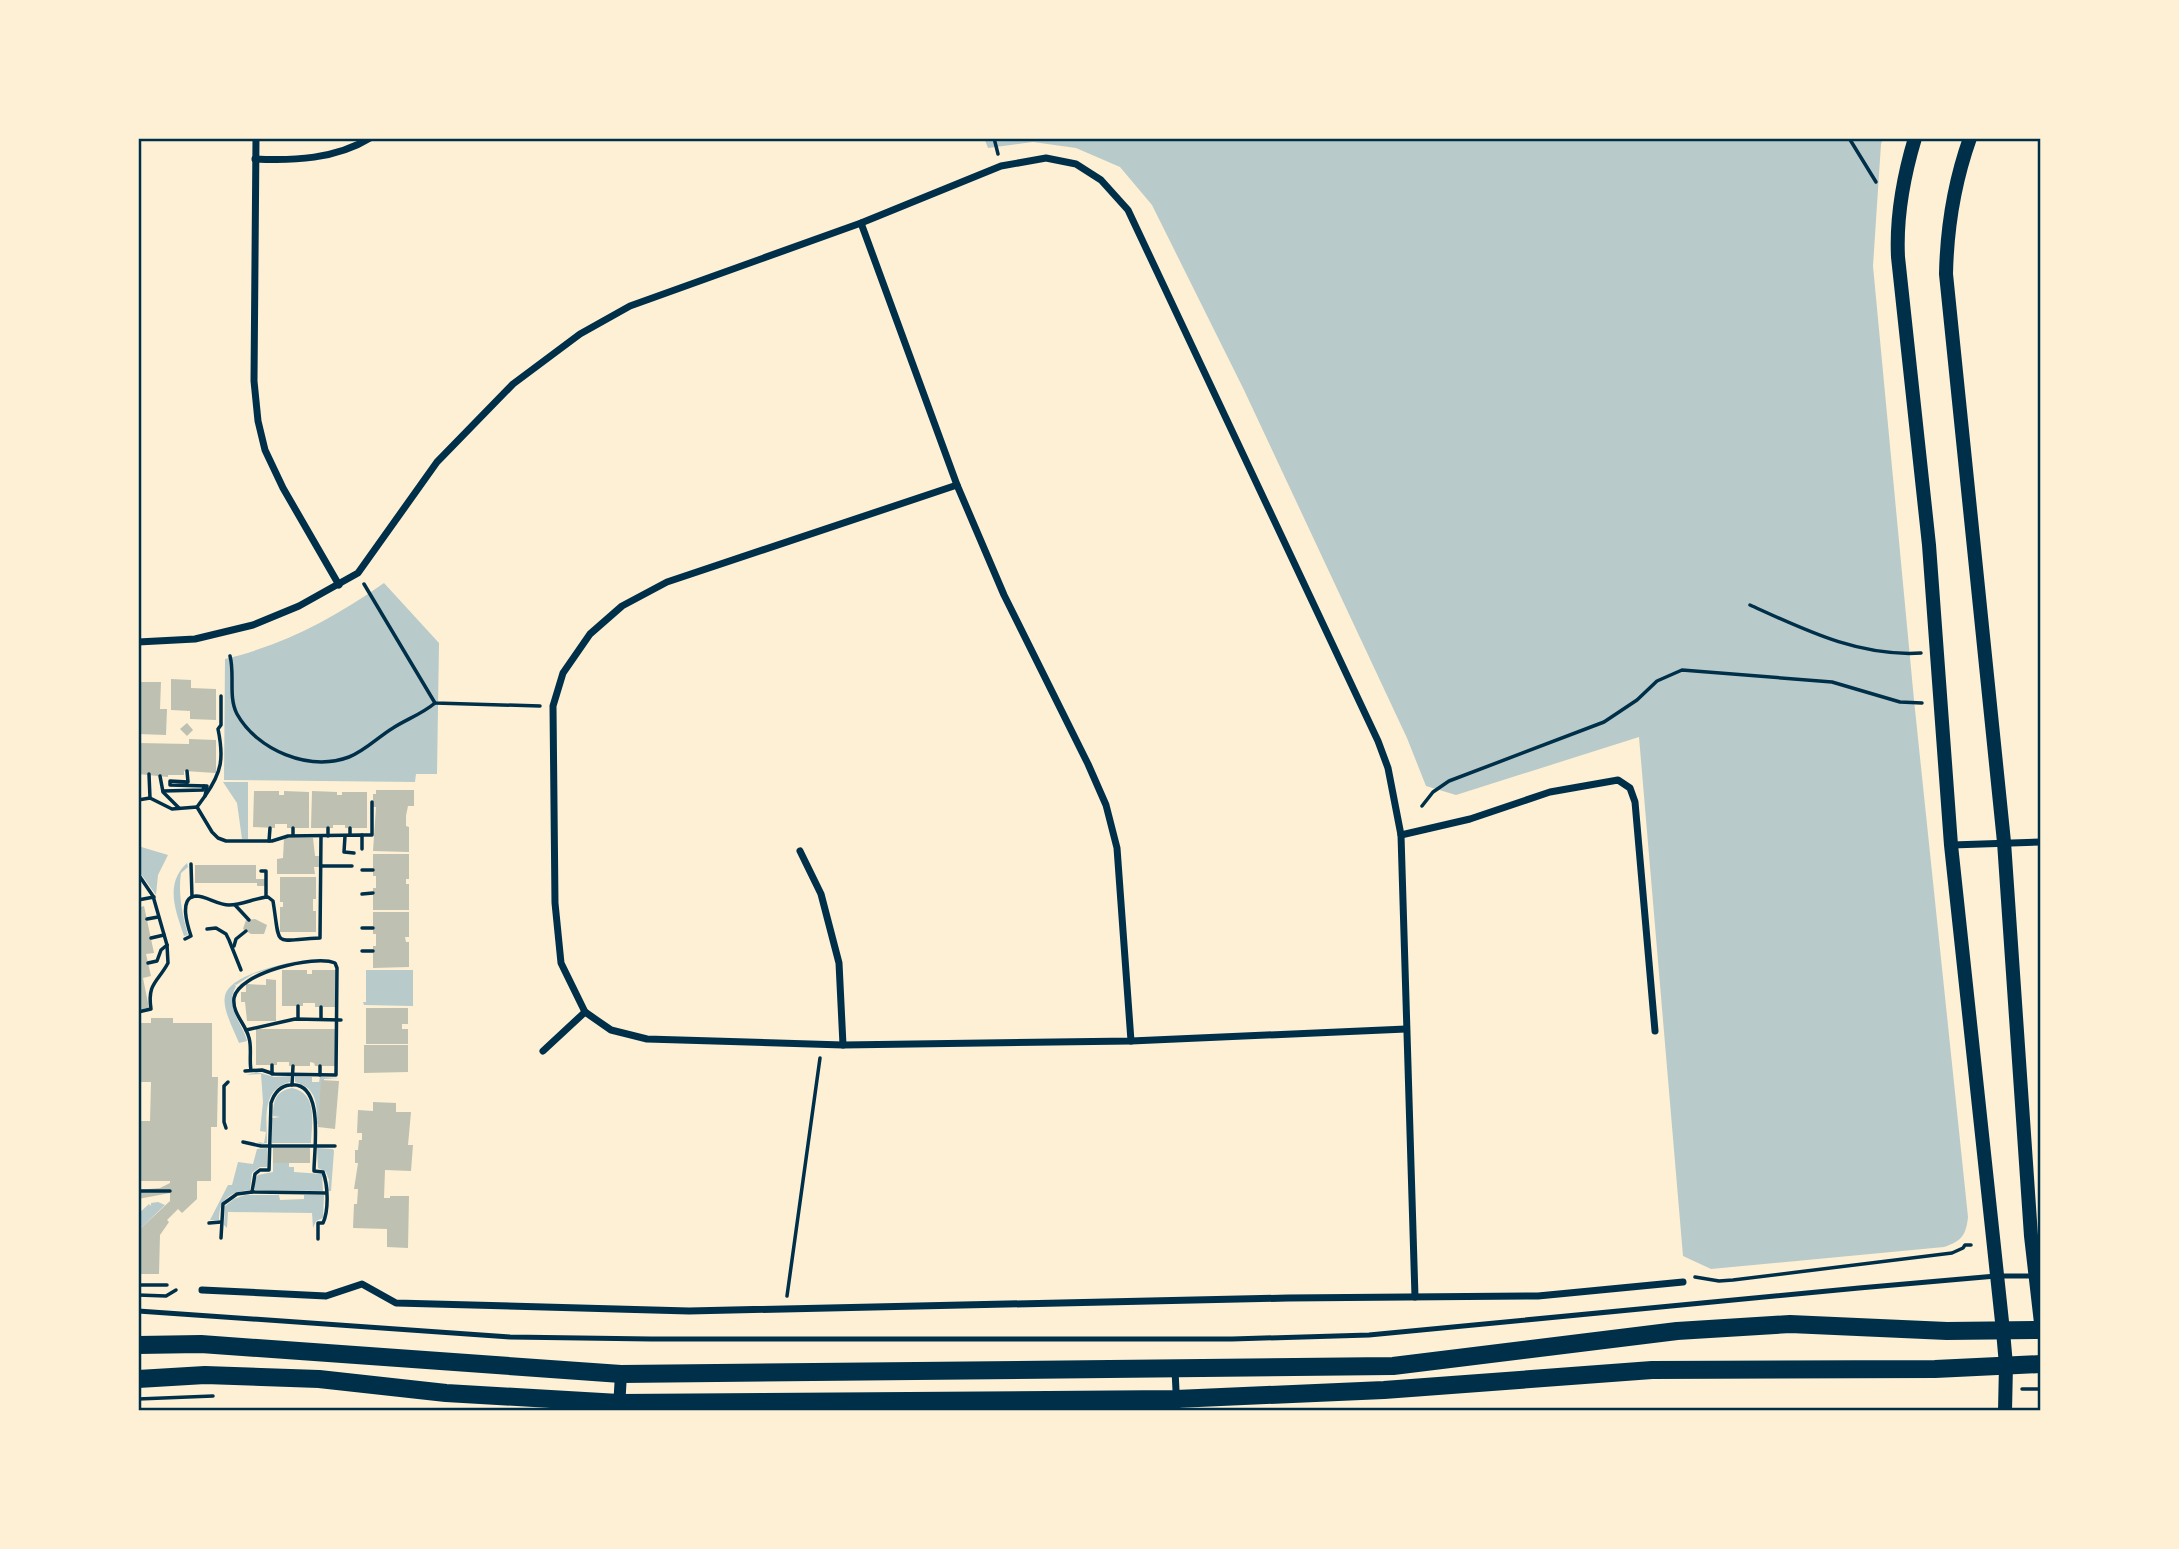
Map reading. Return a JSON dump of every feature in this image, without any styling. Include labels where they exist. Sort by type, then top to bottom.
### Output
[{"type":"main road","points":[[1915,138],[1900,198],[1898,257],[1938,652],[1951,845],[2003,1331],[2006,1365],[2005,1411]]},
{"type":"main road","points":[[1970,138],[1960,166],[1952,204],[1947,234],[1946,274],[2004,842],[2041,1323]]},
{"type":"main road","points":[[138,1345],[201,1344],[621,1374],[1393,1366],[1677,1331],[1790,1324],[1947,1331],[2041,1330]]},
{"type":"main road","points":[[138,1380],[205,1375],[319,1379],[446,1393],[548,1399],[619,1407],[1177,1405],[1653,1370],[1936,1368],[2041,1364]]},
{"type":"street","points":[[256,138],[254,381],[258,421],[265,450],[283,488],[339,585]]},
{"type":"street","points":[[256,159],[285,161],[314,157],[344,150],[369,138]]},
{"type":"street","points":[[138,642],[195,639],[241,628],[287,612],[358,573],[437,462],[513,384],[580,334],[630,306],[861,223],[1001,166],[1046,158],[1076,164],[1101,180],[1128,211],[1378,741],[1388,768],[1401,835],[1415,1297]]},
{"type":"street","points":[[861,223],[957,485],[1004,595],[1106,805],[1117,848],[1131,1041]]},
{"type":"street","points":[[957,485],[667,582],[622,606],[590,634],[563,673],[553,706],[555,903],[561,963],[584,1012],[611,1030],[647,1039],[843,1045],[1131,1041],[1406,1029]]},
{"type":"street","points":[[1401,835],[1470,819],[1550,792],[1618,780],[1630,788],[1635,802],[1655,1031]]},
{"type":"street","points":[[1951,845],[2041,842]]},
{"type":"street","points":[[800,851],[821,894],[839,963],[843,1045]]},
{"type":"street","points":[[543,1051],[584,1012]]},
{"type":"street","points":[[202,1290],[326,1296],[362,1284],[396,1303],[675,1311],[1288,1297],[1577,1294],[1683,1282]]},
{"type":"street","points":[[1174,1369],[1177,1405]]},
{"type":"street","points":[[619,1407],[621,1374]]},
{"type":"street","points":[[548,1399],[563,1411]]},
{"type":"lane","points":[[138,1311],[510,1337],[1232,1339],[1369,1335],[1996,1276],[2038,1276]]},
{"type":"path","points":[[1849,138],[1876,182]]},
{"type":"path","points":[[358,573],[435,704]]},
{"type":"path","points":[[1750,605],[1812,634],[1870,650],[1912,654],[1938,652]]},
{"type":"path","points":[[230,656],[233,703],[244,724],[271,748],[299,759],[331,761],[351,757],[394,727],[435,704],[553,706]]},
{"type":"path","points":[[1422,806],[1433,792],[1449,781],[1604,722],[1637,700],[1657,681],[1682,670],[1832,682],[1900,702],[1922,703]]},
{"type":"path","points":[[197,807],[218,778],[221,696]]},
{"type":"path","points":[[187,771],[188,782],[170,781],[170,785],[207,786],[205,796]]},
{"type":"path","points":[[149,774],[150,798]]},
{"type":"path","points":[[160,776],[163,791],[179,808]]},
{"type":"path","points":[[163,791],[204,790],[204,786]]},
{"type":"path","points":[[161,804],[167,797]]},
{"type":"path","points":[[138,800],[150,798],[172,809],[197,807]]},
{"type":"path","points":[[197,807],[218,838],[226,841],[269,841],[293,835],[372,835],[372,802]]},
{"type":"path","points":[[269,841],[270,828]]},
{"type":"path","points":[[293,828],[293,835]]},
{"type":"path","points":[[327,836],[328,828]]},
{"type":"path","points":[[350,828],[344,852],[354,853]]},
{"type":"path","points":[[362,835],[362,849]]},
{"type":"path","points":[[192,897],[235,905],[266,897],[273,901],[277,935],[284,941],[298,942],[320,938],[321,836]]},
{"type":"path","points":[[185,939],[191,936],[186,908],[192,897],[191,864]]},
{"type":"path","points":[[321,866],[352,866]]},
{"type":"path","points":[[362,870],[373,870]]},
{"type":"path","points":[[261,871],[266,871],[266,897]]},
{"type":"path","points":[[138,1012],[151,1009],[149,996],[156,978],[168,963],[168,945],[153,897],[139,876]]},
{"type":"path","points":[[362,894],[373,893]]},
{"type":"path","points":[[138,900],[153,897]]},
{"type":"path","points":[[235,905],[249,920]]},
{"type":"path","points":[[147,919],[158,917]]},
{"type":"path","points":[[207,929],[212,927],[226,934],[241,970]]},
{"type":"path","points":[[362,928],[373,928]]},
{"type":"path","points":[[234,948],[236,939],[246,931]]},
{"type":"path","points":[[151,938],[164,935]]},
{"type":"path","points":[[148,963],[157,961],[161,950],[168,945]]},
{"type":"path","points":[[362,951],[373,951]]},
{"type":"path","points":[[245,1071],[336,1075],[339,1020],[337,966],[332,961],[301,962],[262,974],[239,987],[234,996],[234,1007],[249,1037],[251,1070]]},
{"type":"path","points":[[298,1006],[298,1019]]},
{"type":"path","points":[[321,1007],[321,1019]]},
{"type":"path","points":[[246,1030],[298,1019],[339,1020]]},
{"type":"path","points":[[785,1309],[822,1044]]},
{"type":"path","points":[[272,1065],[272,1074]]},
{"type":"path","points":[[292,1085],[293,1066]]},
{"type":"path","points":[[320,1066],[320,1074]]},
{"type":"path","points":[[226,1128],[224,1086],[228,1083]]},
{"type":"path","points":[[252,1192],[255,1174],[260,1170],[269,1170],[272,1100],[279,1089],[292,1085],[305,1089],[313,1100],[314,1171],[325,1174],[326,1216],[323,1223],[318,1223],[318,1239]]},
{"type":"path","points":[[218,1104],[224,1104]]},
{"type":"path","points":[[243,1142],[270,1146],[335,1146]]},
{"type":"path","points":[[138,1191],[170,1191]]},
{"type":"path","points":[[221,1238],[222,1208],[227,1200],[237,1194],[326,1193]]},
{"type":"path","points":[[209,1223],[221,1222]]},
{"type":"path","points":[[1683,1282],[1696,1276],[1719,1281],[1952,1254],[1965,1245],[1971,1245]]},
{"type":"path","points":[[138,1285],[167,1285]]},
{"type":"path","points":[[138,1295],[166,1296],[176,1290]]},
{"type":"path","points":[[138,1399],[223,1394]]},
{"type":"shaded area","points":[[984,138],[1883,138],[1873,266],[1914,700],[1968,1217],[1966,1229],[1959,1240],[1944,1247],[1711,1269],[1683,1256],[1639,737],[1456,795],[1426,786],[1407,738],[1244,390],[1152,205],[1120,167],[1076,148],[1033,142],[988,148]]},
{"type":"shaded area","points":[[384,583],[439,643],[437,774],[416,774],[415,782],[224,780],[225,659],[268,646],[308,629]]},
{"type":"shaded area","points":[[223,782],[248,782],[248,839],[242,839],[237,803]]},
{"type":"shaded area","points":[[138,846],[168,855],[158,875],[156,895],[138,870]]},
{"type":"shaded area","points":[[187,863],[188,867],[181,873],[180,880],[181,903],[188,935],[184,936],[175,907],[174,889],[180,871]]},
{"type":"shaded area","points":[[297,961],[253,974],[234,984],[256,972]]},
{"type":"shaded area","points":[[366,970],[413,970],[413,1006],[364,1005]]},
{"type":"shaded area","points":[[234,984],[233,1008],[247,1041],[239,1043],[225,1007],[225,996]]},
{"type":"shaded area","points":[[257,1072],[274,1077],[290,1076],[290,1082],[274,1091],[270,1098],[267,1143],[260,1144],[258,1142],[264,1143],[266,1132],[260,1131],[263,1102],[261,1074],[246,1075]]},
{"type":"shaded area","points":[[295,1076],[312,1077],[312,1082],[319,1082],[320,1077],[339,1078],[324,1079],[320,1124],[317,1124],[316,1104],[312,1093],[295,1082]]},
{"type":"shaded area","points":[[292,1088],[300,1091],[310,1102],[311,1143],[272,1143],[272,1118],[280,1117],[273,1116],[275,1102],[279,1094]]},
{"type":"shaded area","points":[[267,1148],[267,1167],[260,1167],[252,1173],[250,1190],[227,1198],[221,1207],[219,1220],[210,1220],[228,1185],[232,1185],[238,1162],[253,1164],[257,1149]]},
{"type":"shaded area","points":[[317,1148],[334,1151],[331,1191],[328,1191],[329,1180],[326,1172],[318,1168]]},
{"type":"shaded area","points":[[273,1160],[289,1161],[289,1167],[294,1167],[294,1172],[322,1174],[323,1191],[255,1190],[258,1175],[273,1172]]},
{"type":"shaded area","points":[[245,1195],[279,1195],[280,1200],[304,1199],[304,1195],[324,1195],[323,1218],[316,1221],[313,1228],[312,1213],[228,1212],[227,1228],[224,1225],[225,1206]]},
{"type":"shaded area","points":[[151,1203],[165,1205],[138,1231],[138,1214],[149,1204],[151,1206]]},
{"type":"building","points":[[171,679],[191,680],[191,688],[216,689],[216,720],[190,719],[190,711],[171,710]]},
{"type":"building","points":[[138,682],[161,682],[160,709],[167,709],[166,735],[138,734]]},
{"type":"building","points":[[187,723],[193,730],[187,736],[180,729]]},
{"type":"building","points":[[189,739],[216,740],[216,773],[184,771],[184,775],[168,777],[138,774],[138,743],[189,744]]},
{"type":"building","points":[[376,790],[414,790],[414,806],[408,806],[406,816],[409,852],[373,851],[376,807],[373,807],[373,794],[376,794]]},
{"type":"building","points":[[254,791],[279,791],[279,795],[284,795],[284,791],[309,792],[309,828],[287,828],[287,824],[275,824],[275,828],[253,827]]},
{"type":"building","points":[[312,791],[337,792],[337,795],[342,795],[342,792],[367,792],[367,828],[333,825],[333,828],[311,828]]},
{"type":"building","points":[[284,838],[313,838],[315,856],[319,856],[319,867],[314,867],[315,874],[277,874],[277,859],[283,858]]},
{"type":"building","points":[[373,854],[409,854],[409,879],[406,879],[406,884],[409,884],[409,910],[373,910],[376,876],[373,876]]},
{"type":"building","points":[[195,865],[256,865],[256,879],[266,879],[266,886],[257,886],[257,883],[195,883]]},
{"type":"building","points":[[280,877],[316,877],[313,911],[316,911],[316,932],[280,932],[280,907],[283,907],[283,902],[280,902]]},
{"type":"building","points":[[144,906],[154,953],[146,954],[151,976],[143,978],[149,1008],[138,1010],[138,908]]},
{"type":"building","points":[[373,912],[409,912],[409,937],[405,937],[406,942],[409,942],[409,967],[373,968],[376,934],[373,934]]},
{"type":"building","points":[[255,919],[267,925],[264,934],[251,934],[243,929],[246,920]]},
{"type":"building","points":[[282,970],[307,970],[307,974],[312,974],[312,970],[337,970],[337,1007],[315,1007],[315,1003],[282,1006]]},
{"type":"building","points":[[266,979],[276,980],[276,1021],[247,1021],[241,992],[246,992],[246,984],[266,985]]},
{"type":"building","points":[[366,1008],[408,1008],[408,1024],[402,1024],[402,1029],[408,1029],[408,1044],[366,1044]]},
{"type":"building","points":[[151,1018],[173,1018],[173,1023],[212,1023],[212,1077],[218,1077],[217,1127],[211,1127],[211,1181],[197,1181],[197,1199],[182,1213],[178,1209],[167,1220],[169,1222],[160,1235],[159,1274],[138,1274],[138,1231],[170,1201],[170,1193],[138,1199],[138,1190],[160,1188],[170,1183],[138,1181],[138,1121],[150,1121],[151,1082],[138,1082],[138,1023],[151,1023]]},
{"type":"building","points":[[256,1029],[337,1029],[337,1066],[315,1066],[310,1062],[310,1066],[289,1066],[289,1062],[256,1065]]},
{"type":"building","points":[[364,1045],[408,1045],[408,1072],[364,1073]]},
{"type":"building","points":[[321,1080],[339,1081],[335,1129],[318,1127]]},
{"type":"building","points":[[373,1102],[396,1103],[396,1112],[411,1112],[408,1145],[413,1145],[411,1171],[385,1170],[384,1198],[409,1196],[408,1248],[387,1247],[387,1229],[353,1228],[358,1189],[354,1189],[358,1163],[355,1163],[355,1150],[358,1150],[359,1140],[362,1140],[362,1133],[357,1133],[358,1110],[373,1111]]},
{"type":"building","points":[[273,1148],[310,1148],[310,1163],[273,1163]]}]
